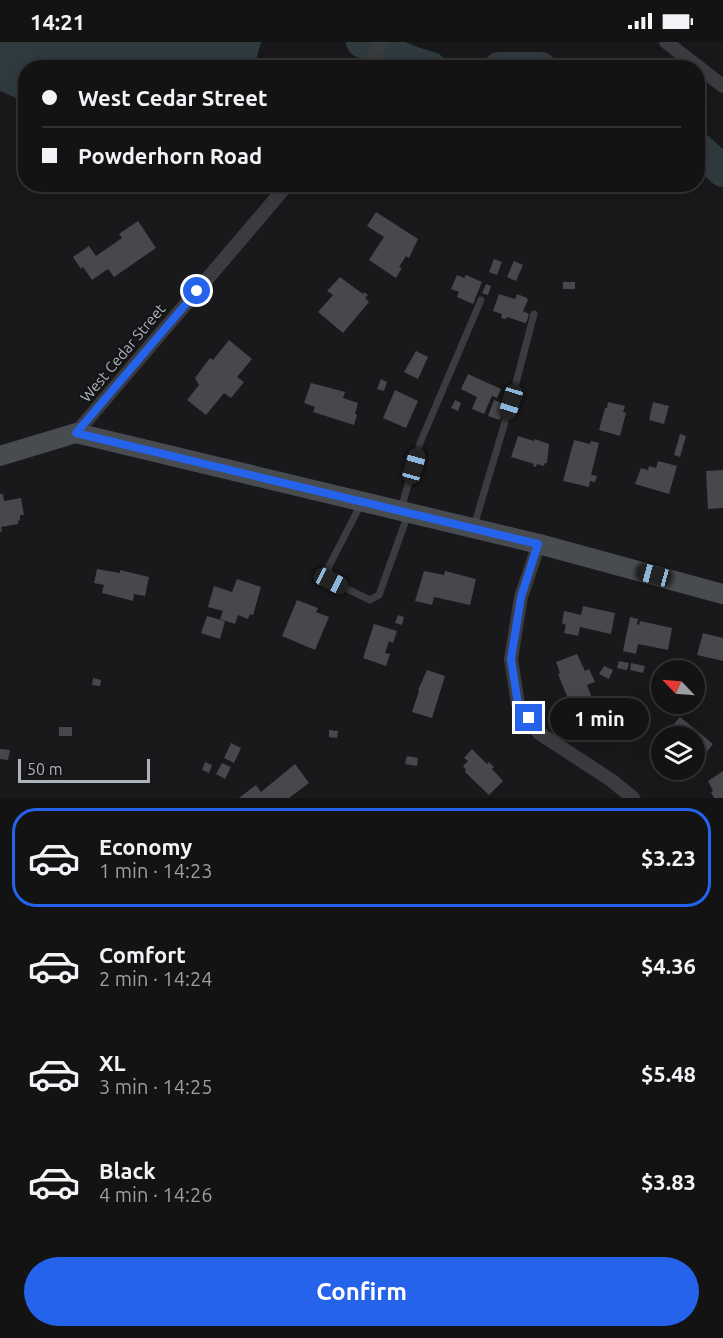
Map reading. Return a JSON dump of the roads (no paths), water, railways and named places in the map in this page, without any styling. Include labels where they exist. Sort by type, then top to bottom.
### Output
[{"type":"main road","points":[[0,456],[76,433],[538,544],[723,594]]},
{"type":"street","points":[[371,60],[381,42]]},
{"type":"street","points":[[666,42],[689,60]]},
{"type":"street","points":[[705,72],[723,86]]},
{"type":"street","name":"West Cedar Street","points":[[76,433],[281,192]]},
{"type":"street","points":[[538,544],[521,597],[511,659],[518,704],[540,733],[611,780],[633,798]]},
{"type":"lane","points":[[362,502],[328,568],[328,574],[331,581],[370,600],[379,595],[404,512],[420,443],[481,300]]},
{"type":"lane","points":[[473,529],[511,402],[534,314]]},
{"type":"waterway","points":[[362,42],[407,60]]},
{"type":"waterway","points":[[705,154],[723,171]]}]
